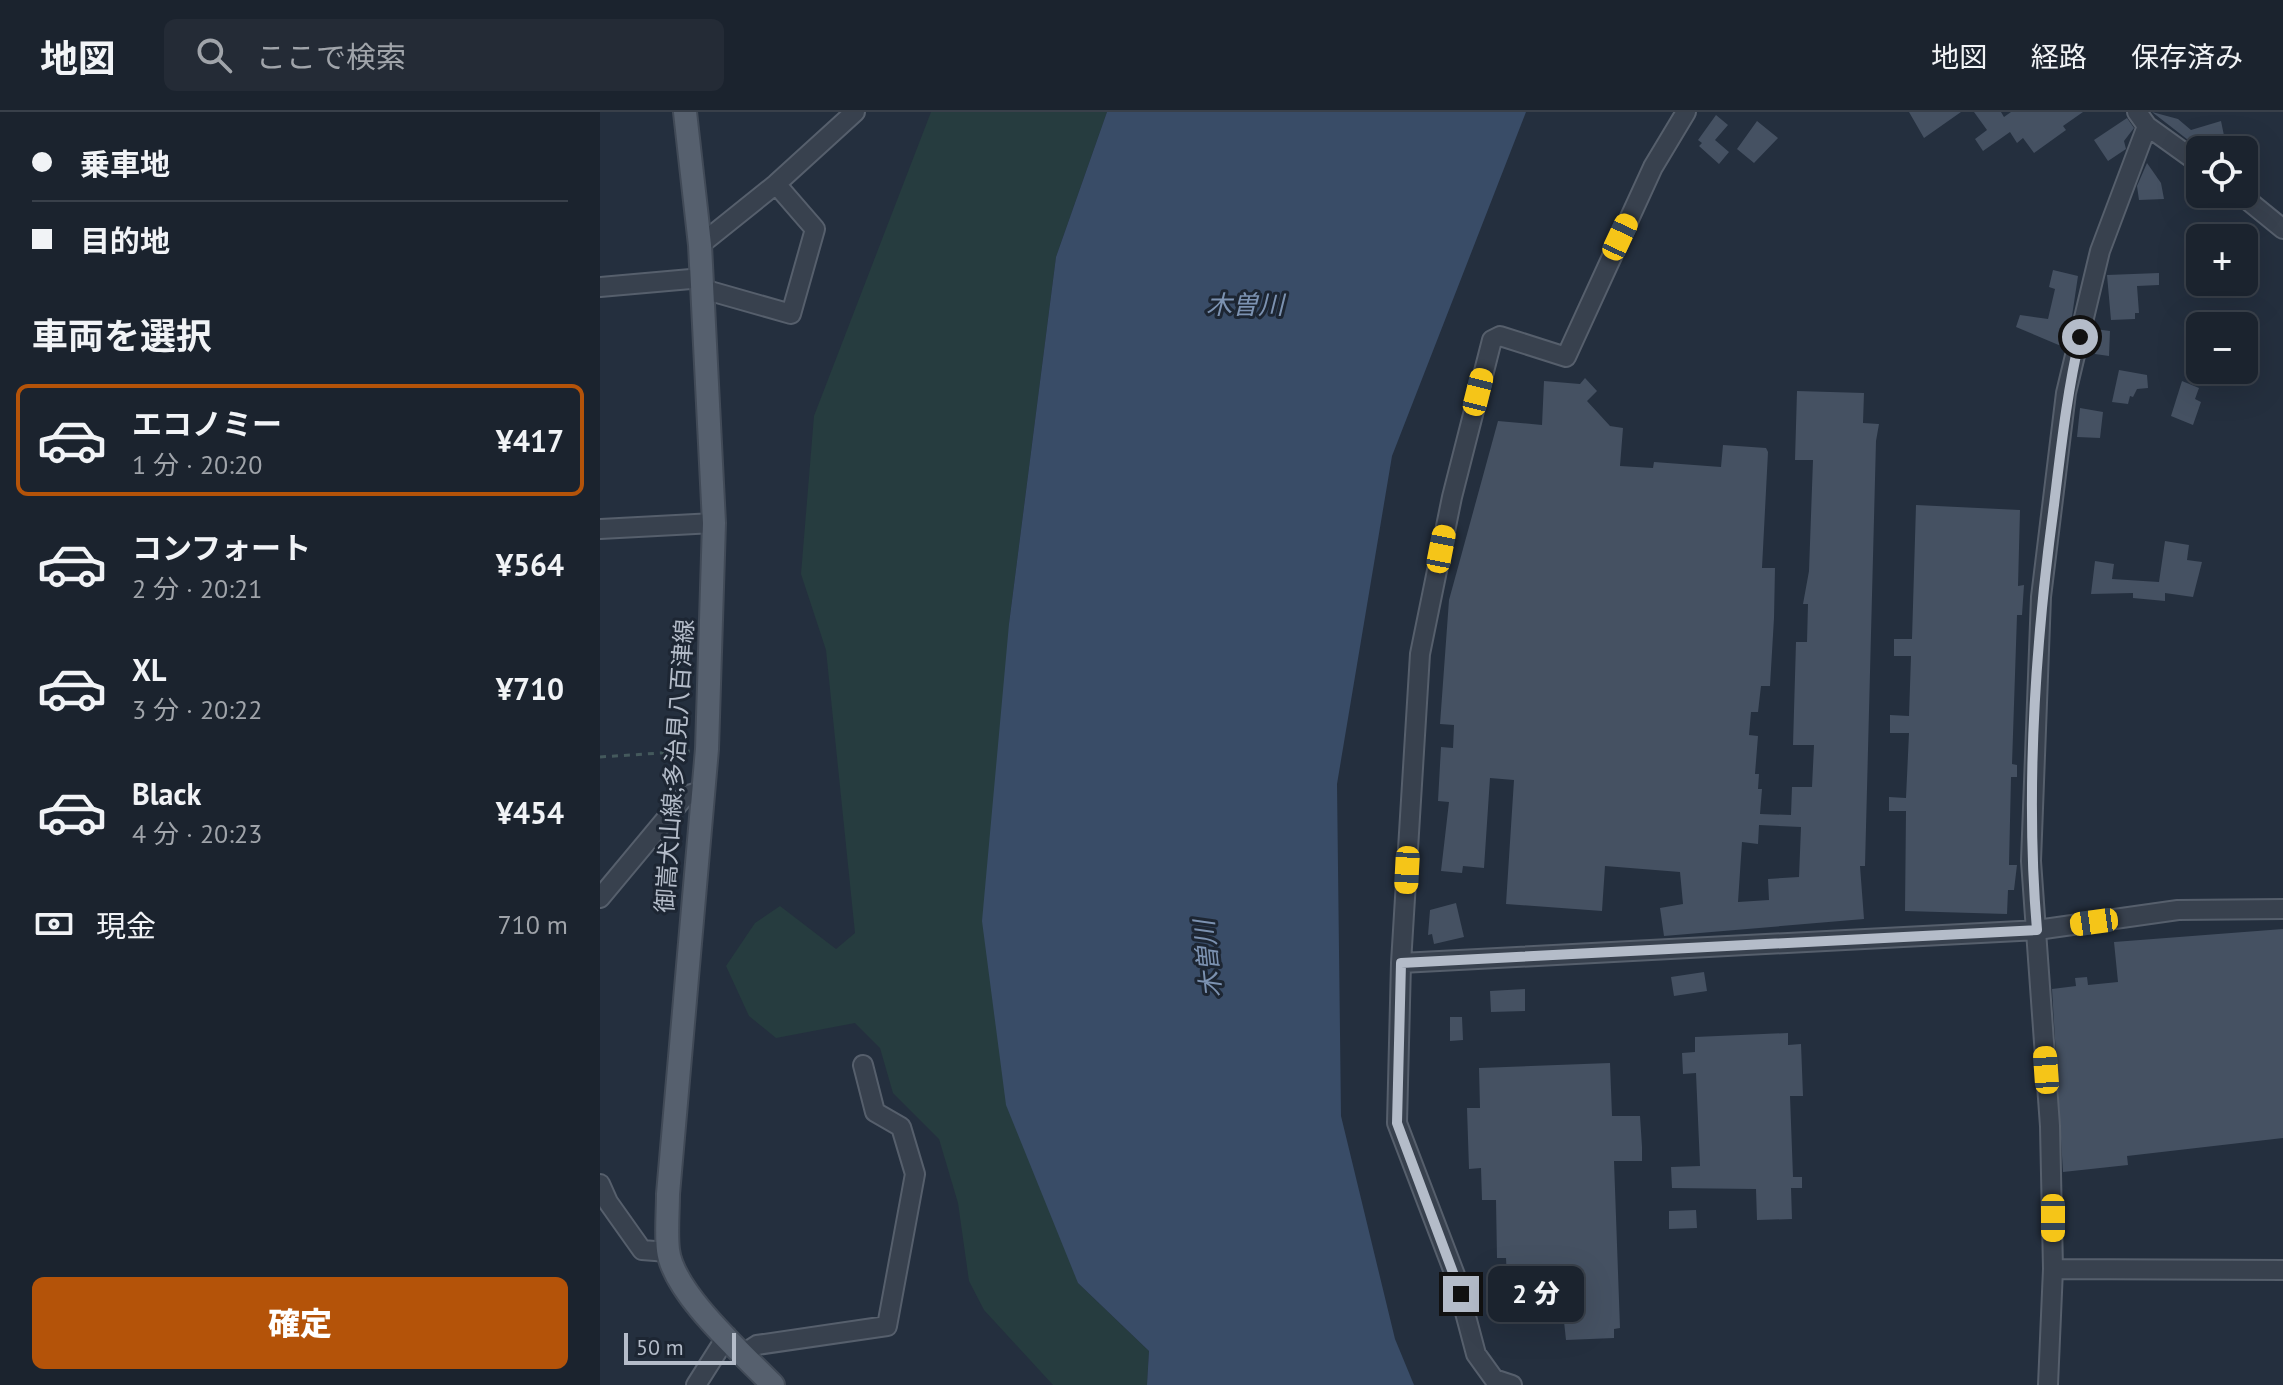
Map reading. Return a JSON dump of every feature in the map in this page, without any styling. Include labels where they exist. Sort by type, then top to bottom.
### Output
[{"type":"main road","name":"御嵩犬山線;多治見八百津線","points":[[685,112],[703,284],[714,523],[707,749],[668,1194],[668,1252],[675,1273],[691,1297],[773,1385]]},
{"type":"street","points":[[700,245],[776,184],[855,112]]},
{"type":"street","points":[[1512,1385],[1494,1379],[1476,1354],[1455,1275],[1397,1123],[1401,963],[1420,654],[1452,497],[1492,340],[1500,336],[1566,357],[1653,167],[1686,112]]},
{"type":"street","points":[[2048,1385],[2053,1269],[2050,1126],[2031,861],[2041,597],[2066,393],[2100,251],[2142,119],[2186,153]]},
{"type":"street","points":[[600,287],[703,284],[791,314],[815,229],[776,184]]},
{"type":"street","points":[[2257,208],[2283,229]]},
{"type":"street","points":[[600,529],[714,523]]},
{"type":"street","points":[[600,898],[685,796],[701,791]]},
{"type":"street","points":[[1401,963],[2037,930],[2178,910],[2283,909]]},
{"type":"street","points":[[743,1354],[757,1345],[887,1326],[915,1174],[901,1127],[875,1112],[863,1065]]},
{"type":"street","points":[[600,1184],[608,1202],[642,1250],[668,1252]]},
{"type":"street","points":[[2053,1269],[2283,1270]]},
{"type":"street","points":[[696,1385],[727,1336]]},
{"type":"path","points":[[600,757],[707,749]]},
{"type":"green space","points":[[931,112],[1107,112],[1056,257],[1009,624],[1078,1283],[1149,1351],[1147,1385],[1053,1385],[984,1310],[969,1281],[958,1203],[939,1139],[893,1093],[880,1048],[855,1023],[776,1038],[749,1016],[726,966],[755,923],[780,906],[836,949],[855,933],[826,650],[801,574],[814,416]]},
{"type":"water","name":"木曽川","points":[[1107,112],[1526,112],[1392,456],[1337,784],[1341,1116],[1395,1339],[1414,1385],[1147,1385],[1149,1351],[1078,1283],[1006,1105],[982,921],[1009,624],[1056,257]]},
{"type":"building","points":[[1909,112],[1961,112],[1924,138]]},
{"type":"building","points":[[1974,112],[2001,112],[2004,117],[2011,112],[2083,112],[2063,126],[2066,130],[2034,153],[2023,138],[2017,143],[2010,132],[1983,151],[1975,139],[1987,130]]},
{"type":"building","points":[[2152,112],[2178,119],[2191,130],[2221,121],[2224,136],[2186,138]]},
{"type":"building","points":[[1716,115],[1728,125],[1715,140],[1729,152],[1719,164],[1699,146],[1702,143],[1698,140]]},
{"type":"building","points":[[2127,118],[2134,128],[2124,141],[2126,149],[2108,161],[2094,140]]},
{"type":"building","points":[[1757,121],[1778,138],[1754,163],[1737,149]]},
{"type":"building","points":[[2147,163],[2161,183],[2164,199],[2139,200],[2137,186]]},
{"type":"building","points":[[2053,270],[2078,276],[2072,316],[2061,346],[2016,327],[2020,315],[2048,319],[2055,289],[2049,287]]},
{"type":"building","points":[[2159,273],[2159,285],[2137,286],[2139,313],[2135,313],[2135,319],[2111,320],[2107,275]]},
{"type":"building","points":[[2095,329],[2110,331],[2109,356],[2095,354],[2096,348],[2092,347]]},
{"type":"building","points":[[2119,370],[2147,375],[2148,388],[2137,389],[2133,397],[2130,396],[2128,404],[2112,402]]},
{"type":"building","points":[[1585,378],[1597,391],[1587,401],[1610,426],[1623,428],[1620,466],[1653,468],[1654,462],[1721,467],[1723,445],[1766,448],[1768,452],[1762,568],[1775,568],[1770,686],[1761,686],[1758,712],[1751,712],[1749,735],[1758,736],[1755,774],[1759,774],[1758,789],[1762,789],[1760,814],[1791,815],[1792,787],[1812,787],[1814,745],[1793,745],[1796,642],[1807,642],[1808,604],[1803,604],[1809,571],[1813,460],[1795,460],[1797,391],[1864,393],[1863,423],[1879,424],[1876,441],[1865,866],[1860,866],[1864,919],[1664,936],[1660,908],[1683,904],[1680,872],[1605,866],[1602,911],[1506,904],[1514,780],[1490,778],[1484,868],[1463,866],[1462,873],[1441,871],[1449,802],[1438,801],[1441,747],[1453,748],[1454,725],[1440,724],[1449,600],[1498,421],[1542,425],[1544,381],[1580,384]],"holes":[[[1759,825],[1801,827],[1799,877],[1768,879],[1769,900],[1738,902],[1742,842],[1758,844]]]},
{"type":"building","points":[[2182,381],[2199,388],[2195,399],[2201,402],[2193,425],[2171,416]]},
{"type":"building","points":[[2080,408],[2103,412],[2100,438],[2077,437]]},
{"type":"building","points":[[1916,505],[2020,510],[2018,586],[2024,585],[2022,615],[2017,615],[2012,764],[2017,765],[2017,777],[2011,777],[2009,865],[2017,865],[2014,890],[2008,890],[2007,914],[1905,911],[1906,811],[1889,811],[1889,797],[1906,798],[1909,733],[1890,733],[1890,715],[1909,716],[1911,656],[1894,656],[1894,639],[1912,639]]},
{"type":"building","points":[[2165,541],[2189,545],[2187,560],[2202,562],[2193,597],[2165,593],[2165,601],[2133,598],[2133,593],[2091,594],[2095,561],[2114,564],[2112,579],[2159,582]]},
{"type":"building","points":[[1456,903],[1464,937],[1434,944],[1432,934],[1428,935],[1430,910]]},
{"type":"building","points":[[2283,929],[2283,1138],[2127,1156],[2128,1165],[2063,1172],[2052,989],[2076,986],[2075,978],[2087,977],[2088,985],[2118,982],[2114,942]]},
{"type":"building","points":[[1704,972],[1707,991],[1674,996],[1671,977]]},
{"type":"building","points":[[1525,989],[1525,1011],[1491,1012],[1490,991]]},
{"type":"building","points":[[1450,1017],[1462,1017],[1463,1040],[1450,1041]]},
{"type":"building","points":[[1788,1033],[1788,1045],[1801,1044],[1803,1096],[1790,1096],[1793,1177],[1802,1177],[1802,1188],[1791,1188],[1792,1219],[1757,1220],[1756,1189],[1672,1188],[1671,1167],[1700,1166],[1696,1073],[1683,1074],[1682,1053],[1695,1052],[1695,1037]]},
{"type":"building","points":[[1610,1063],[1612,1116],[1640,1116],[1642,1147],[1642,1161],[1614,1161],[1620,1328],[1614,1329],[1614,1338],[1566,1340],[1562,1303],[1508,1301],[1506,1258],[1497,1258],[1496,1200],[1482,1200],[1481,1168],[1469,1169],[1467,1108],[1480,1108],[1479,1068]]},
{"type":"building","points":[[1696,1210],[1697,1228],[1669,1229],[1669,1211]]},
{"type":"route","points":[[1461,1294],[1397,1123],[1401,963],[2037,930],[2031,861],[2041,597],[2064,433],[2066,393],[2080,337]]}]
